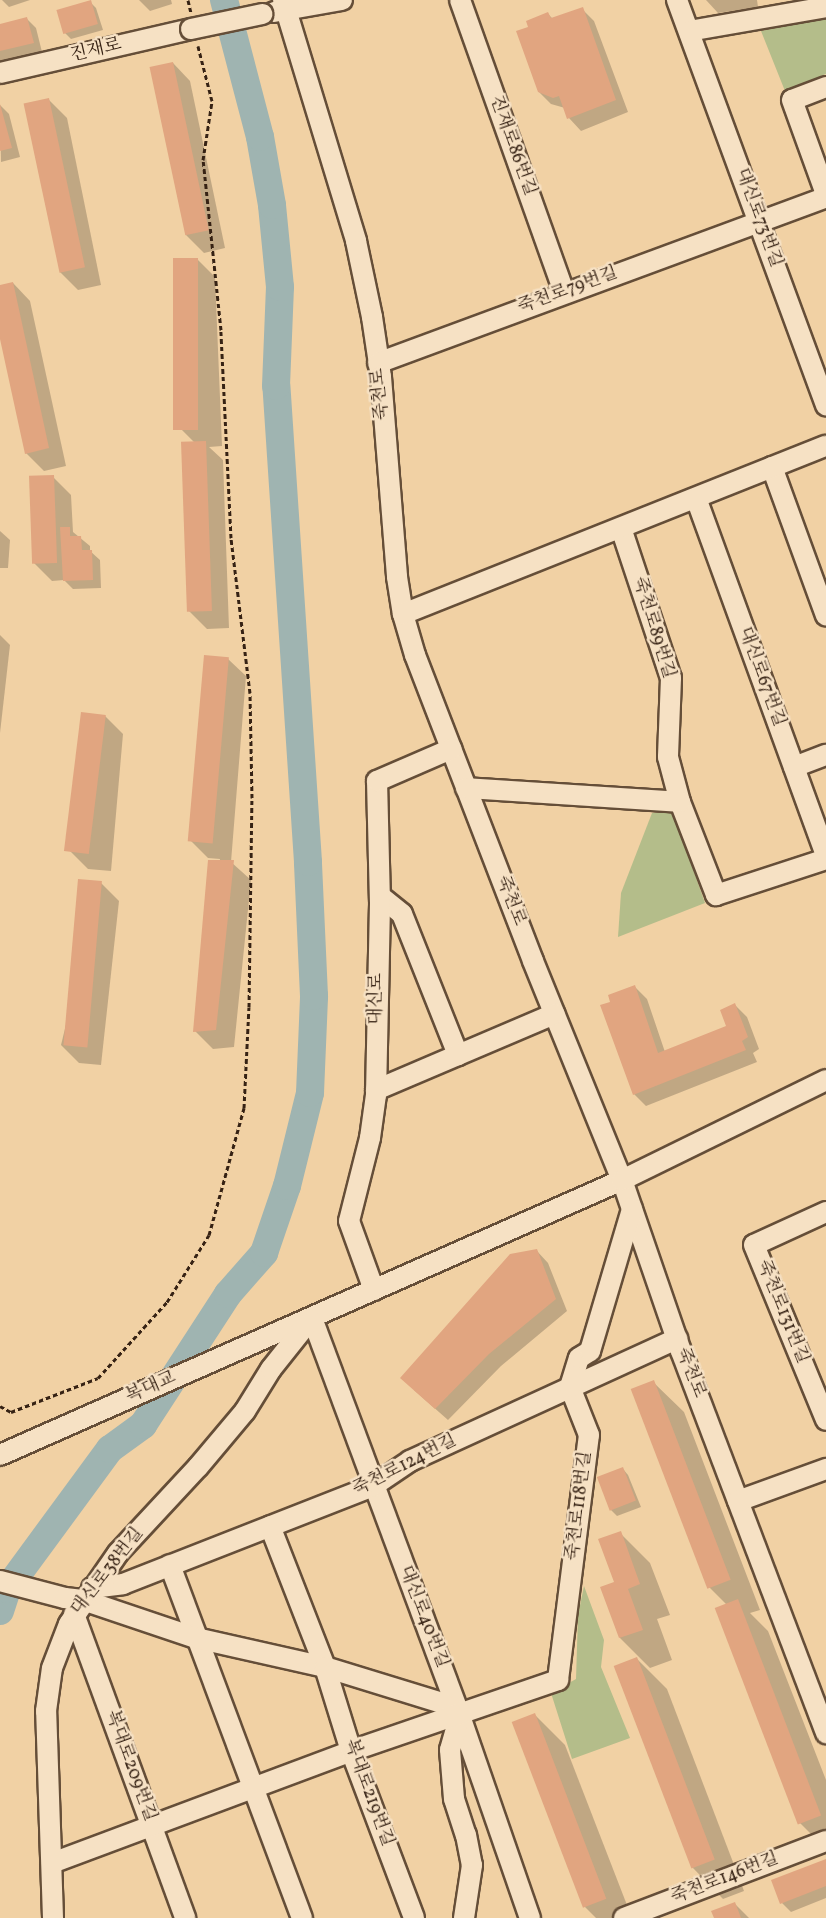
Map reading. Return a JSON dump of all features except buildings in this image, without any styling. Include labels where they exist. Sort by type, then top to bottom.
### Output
[{"type":"street","points":[[285,5],[342,0]]},
{"type":"street","name":"진재로86번길","points":[[460,0],[564,292]]},
{"type":"street","name":"대신로73번길","points":[[677,0],[826,406]]},
{"type":"street","name":"진재로","points":[[0,73],[194,32],[262,14],[285,5]]},
{"type":"street","name":"죽천로","points":[[285,5],[356,241],[372,317],[397,577],[403,615],[415,655],[554,1014],[622,1180],[677,1339],[826,1733]]},
{"type":"street","points":[[689,31],[826,7]]},
{"type":"street","points":[[826,87],[792,100],[826,196]]},
{"type":"street","name":"죽천로79번길","points":[[378,363],[826,196]]},
{"type":"street","points":[[403,615],[826,446]]},
{"type":"street","points":[[772,467],[826,615]]},
{"type":"street","name":"대신로67번길","points":[[680,802],[716,895],[826,858],[696,498]]},
{"type":"street","name":"죽천로89번길","points":[[621,528],[671,678],[668,757],[680,802]]},
{"type":"street","name":"대신로","points":[[374,1290],[349,1221],[370,1138],[376,1090],[380,896],[377,781],[451,749]]},
{"type":"street","points":[[794,767],[826,756]]},
{"type":"street","points":[[466,788],[680,802]]},
{"type":"street","points":[[380,896],[402,914],[458,1055]]},
{"type":"street","points":[[376,1090],[554,1014]]},
{"type":"street","points":[[307,1319],[622,1180],[826,1080]]},
{"type":"street","points":[[570,1388],[579,1358],[590,1351],[632,1209]]},
{"type":"street","name":"죽천로131번길","points":[[826,1212],[754,1245],[826,1420]]},
{"type":"street","name":"복대교","points":[[0,1455],[307,1319]]},
{"type":"street","name":"대신로40번길","points":[[307,1319],[460,1715],[530,1918]]},
{"type":"street","name":"대신로38번길","points":[[53,1918],[46,1711],[52,1668],[78,1600],[198,1467],[244,1411],[307,1319]]},
{"type":"street","name":"죽천로124번길","points":[[78,1600],[373,1486],[410,1461],[677,1339]]},
{"type":"street","name":"죽천로118번길","points":[[52,1863],[351,1751],[558,1680],[589,1435],[570,1388]]},
{"type":"street","points":[[738,1502],[826,1469]]},
{"type":"street","name":"복대로219번길","points":[[270,1526],[325,1667],[351,1751],[414,1918]]},
{"type":"street","points":[[170,1565],[302,1918]]},
{"type":"street","points":[[0,1581],[78,1600],[196,1638],[325,1667],[442,1702],[460,1715],[450,1750],[454,1799],[466,1835],[472,1865],[464,1918]]},
{"type":"street","name":"복대로209번길","points":[[78,1600],[151,1826],[185,1918]]},
{"type":"street","name":"죽천로146번길","points":[[624,1918],[826,1841]]},
{"type":"path","points":[[0,1406],[11,1412],[98,1378],[167,1302],[209,1235],[243,1108],[249,995],[252,798],[250,693],[231,538],[221,330],[204,160],[212,101],[188,0]]},
{"type":"green space","points":[[826,18],[826,74],[785,91],[761,31]]},
{"type":"green space","points":[[673,812],[705,903],[618,937],[621,893],[652,813]]},
{"type":"green space","points":[[584,1586],[604,1640],[601,1667],[630,1738],[572,1759],[551,1693],[576,1679],[578,1615]]},
{"type":"waterway","points":[[0,1611],[7,1589],[110,1449],[143,1425],[228,1294],[264,1253],[287,1186],[310,1093],[314,996],[308,862],[276,386],[280,287],[272,205],[260,137],[224,0]]}]
